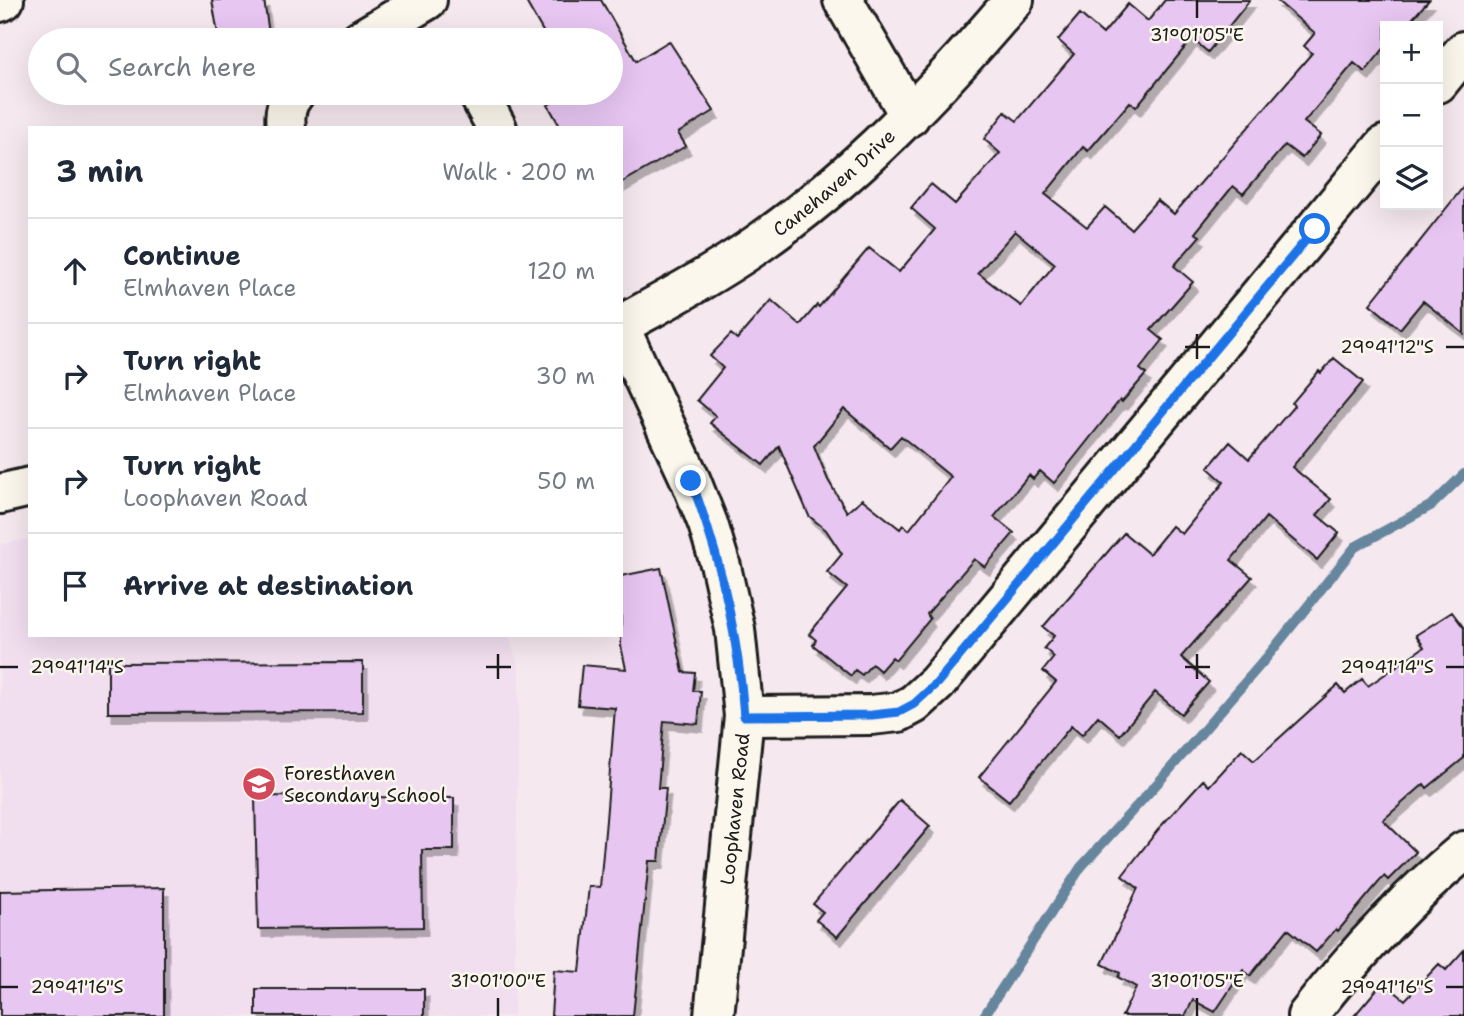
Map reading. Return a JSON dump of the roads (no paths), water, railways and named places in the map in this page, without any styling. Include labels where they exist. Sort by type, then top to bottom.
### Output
[{"type":"street","points":[[380,28],[427,0]]},
{"type":"street","points":[[843,0],[910,116]]},
{"type":"street","name":"Canehaven Drive","points":[[623,324],[754,246],[824,193],[910,116],[1014,0]]},
{"type":"street","points":[[1443,77],[1464,51]]},
{"type":"street","points":[[286,126],[288,105]]},
{"type":"street","points":[[485,105],[496,126]]},
{"type":"street","points":[[744,716],[872,715],[899,712],[914,704],[937,683],[1383,147]]},
{"type":"street","name":"Loophaven Road","points":[[623,334],[708,524],[734,629],[744,716],[715,1016]]},
{"type":"street","points":[[0,494],[28,487]]},
{"type":"street","points":[[1307,1016],[1399,910],[1464,851]]},
{"type":"waterway","points":[[984,1016],[1081,867],[1267,657],[1355,547],[1432,505],[1464,474]]},
{"type":"place","name":"Foresthaven Secondary School","points":[[259,784]]}]
